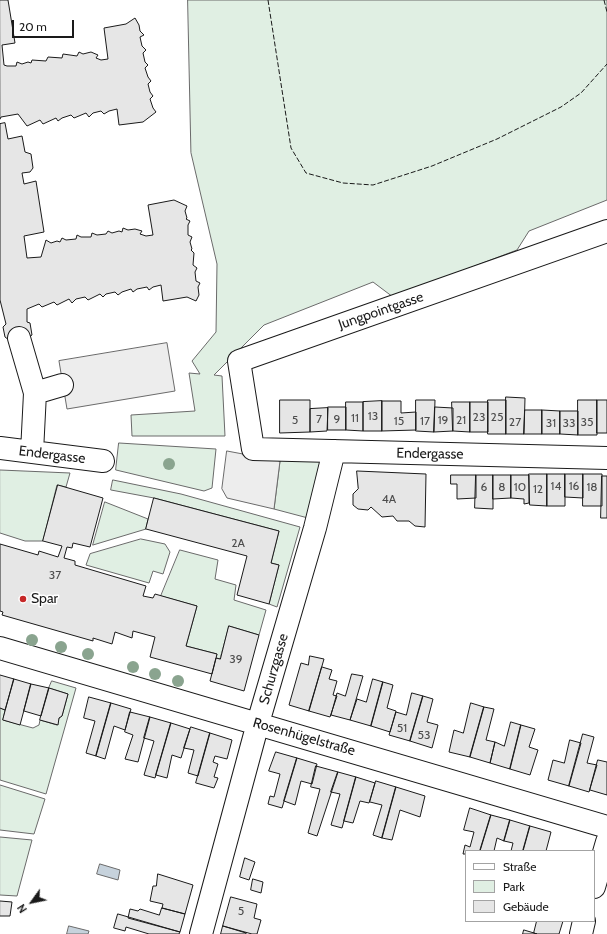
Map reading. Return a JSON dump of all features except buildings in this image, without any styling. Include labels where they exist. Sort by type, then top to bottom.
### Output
[{"type":"street","name":"Jungpointgasse","points":[[253,450],[239,361],[607,231]]},
{"type":"street","points":[[19,338],[35,393],[32,452]]},
{"type":"street","points":[[35,393],[62,385]]},
{"type":"street","name":"Endergasse","points":[[0,448],[103,461]]},
{"type":"street","name":"Endergasse","points":[[253,450],[607,458]]},
{"type":"street","name":"Schurzgasse","points":[[201,934],[258,723],[315,528],[334,451]]},
{"type":"street","name":"Rosenhügelstraße","points":[[0,648],[607,827]]},
{"type":"street","points":[[595,884],[607,842]]},
{"type":"street","points":[[581,934],[584,922]]},
{"type":"green space","points":[[188,0],[607,0],[607,200],[529,231],[517,250],[393,297],[373,282],[264,325],[214,375],[222,376],[225,436],[132,436],[131,415],[195,411],[189,373],[200,374],[192,361],[216,332],[217,264],[191,153]]},
{"type":"green space","points":[[119,443],[216,449],[212,488],[204,491],[116,470]]},
{"type":"green space","points":[[322,460],[308,518],[274,509],[280,461]]},
{"type":"green space","points":[[0,470],[70,473],[66,487],[57,485],[43,541],[25,541],[0,533]]},
{"type":"green space","points":[[113,480],[181,494],[300,527],[277,607],[269,604],[279,565],[271,563],[279,531],[154,498],[111,490]]},
{"type":"green space","points":[[105,502],[148,519],[146,529],[93,545]]},
{"type":"green space","points":[[141,539],[165,544],[170,552],[163,574],[153,571],[149,583],[86,565],[90,554]]},
{"type":"green space","points":[[180,550],[218,560],[215,579],[236,585],[234,600],[266,610],[259,635],[229,626],[220,659],[216,658],[217,654],[186,646],[197,606],[161,596]]},
{"type":"green space","points":[[52,681],[76,688],[46,794],[0,780],[0,708],[5,710],[3,720],[33,728],[39,725],[40,720],[57,725],[59,718],[62,716],[68,694],[49,688]]},
{"type":"green space","points":[[0,785],[45,799],[34,834],[0,830]]},
{"type":"green space","points":[[0,837],[32,840],[17,896],[0,895]]},
{"type":"shaded area","points":[[167,343],[175,391],[67,409],[59,361]]},
{"type":"shaded area","points":[[227,451],[280,461],[274,509],[227,498],[222,489]]},
{"type":"shaded area","points":[[100,864],[120,870],[118,880],[97,874]]},
{"type":"shaded area","points":[[69,926],[89,931],[88,934],[67,934]]},
{"type":"fence","points":[[268,0],[291,148],[306,173],[343,183],[373,185],[432,166],[497,139],[561,107],[581,93],[607,64]]},
{"type":"fence","points":[[604,0],[607,12]]},
{"type":"place","name":"Spar","points":[[23,599]]}]
